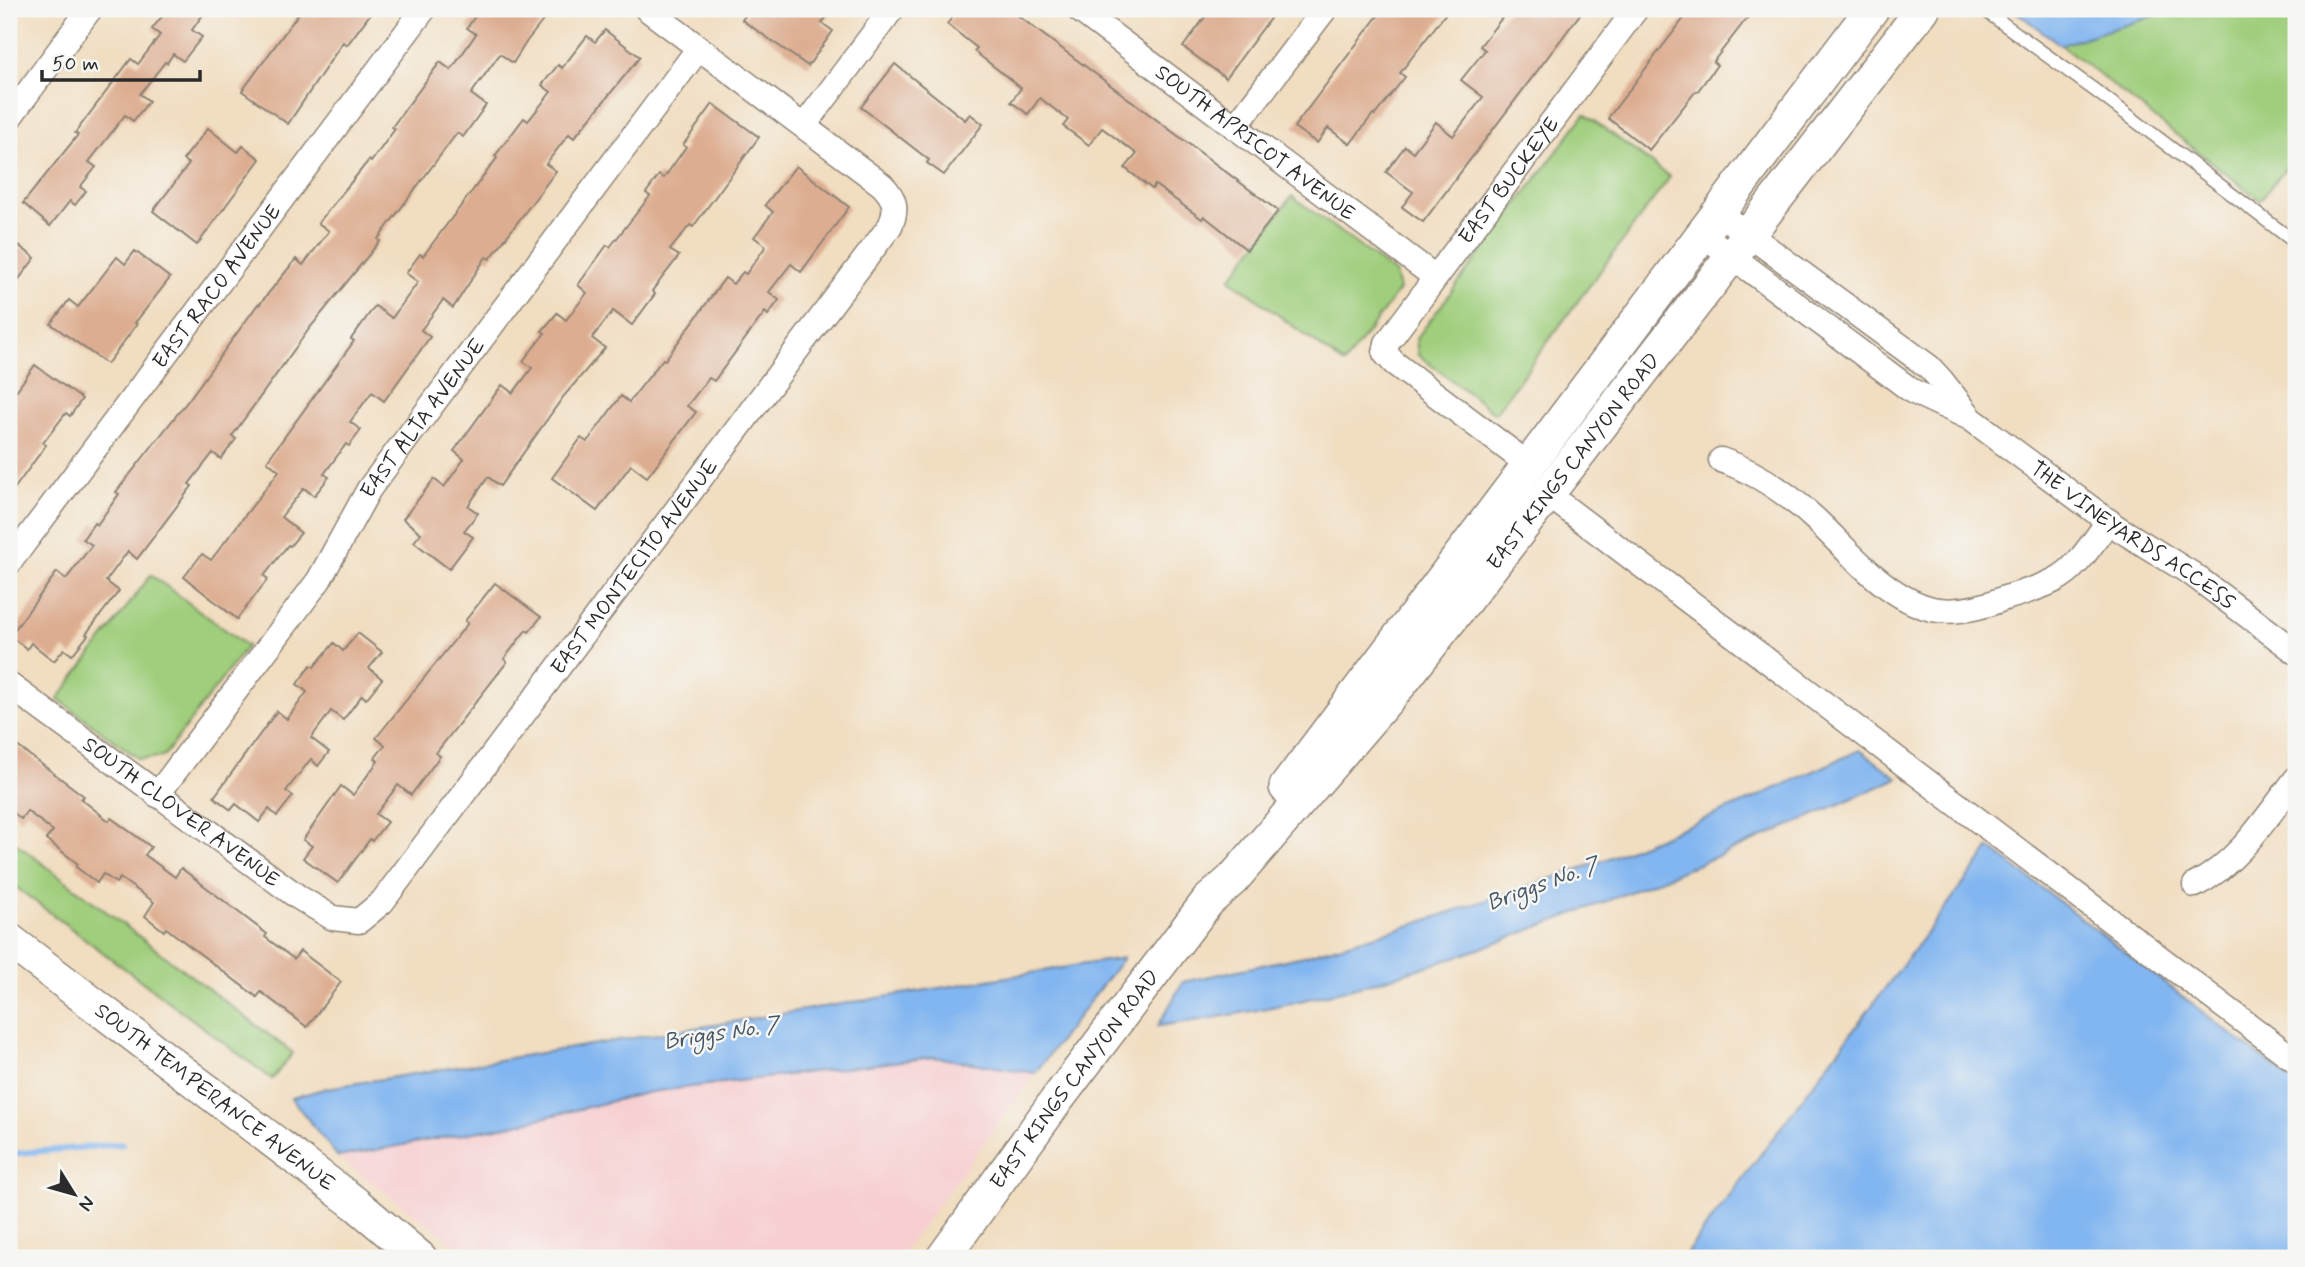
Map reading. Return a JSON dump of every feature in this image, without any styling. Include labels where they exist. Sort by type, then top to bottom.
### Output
[{"type":"main road","name":"EAST KINGS CANYON ROAD","points":[[1208,901],[1222,871],[1872,9]]},
{"type":"main road","name":"EAST KINGS CANYON ROAD","points":[[943,1258],[1056,1101],[1208,901],[1241,869],[1387,700],[1923,9]]},
{"type":"main road","points":[[1431,645],[1464,577],[1528,490],[1531,477],[1529,466]]},
{"type":"main road","name":"SOUTH TEMPERANCE AVENUE","points":[[9,940],[356,1204],[420,1258]]},
{"type":"street","points":[[9,118],[90,9]]},
{"type":"street","name":"EAST RACO AVENUE","points":[[9,563],[424,9]]},
{"type":"street","points":[[648,9],[804,126],[891,9]]},
{"type":"street","name":"SOUTH APRICOT AVENUE","points":[[1078,9],[1434,277]]},
{"type":"street","points":[[1235,127],[1325,9]]},
{"type":"street","name":"EAST BUCKEYE","points":[[1529,466],[1394,363],[1385,353],[1387,343],[1636,9]]},
{"type":"street","name":"EAST ALTA AVENUE","points":[[157,795],[319,580],[369,489],[699,48]]},
{"type":"street","name":"EAST MONTECITO AVENUE","points":[[359,921],[382,902],[895,215],[895,203],[882,185],[804,126]]},
{"type":"street","name":"THE VINEYARDS ACCESS","points":[[1710,223],[1740,245],[1912,391],[1970,418],[2109,522],[2192,574],[2296,652]]},
{"type":"street","points":[[1721,460],[1756,474],[1784,493],[1886,585],[1932,609],[1956,610],[1985,606],[2055,580],[2068,572],[2109,522]]},
{"type":"street","points":[[1546,493],[2296,1061]]},
{"type":"street","name":"SOUTH CLOVER AVENUE","points":[[9,685],[298,897],[333,918],[359,921]]},
{"type":"street","points":[[2195,885],[2216,874],[2236,857],[2296,779]]},
{"type":"lane","points":[[1983,9],[2296,243]]},
{"type":"shaded area","points":[[934,1057],[1035,1073],[899,1258],[474,1258],[338,1157],[513,1125],[650,1092]]},
{"type":"green space","points":[[2176,9],[2296,9],[2296,155],[2260,200],[2061,45]]},
{"type":"green space","points":[[1585,114],[1670,177],[1495,413],[1418,355],[1416,339]]},
{"type":"green space","points":[[1292,196],[1395,273],[1399,290],[1344,364],[1230,279]]},
{"type":"green space","points":[[151,575],[247,646],[163,757],[139,759],[58,699]]},
{"type":"green space","points":[[9,838],[293,1053],[272,1079],[9,882]]},
{"type":"water","points":[[2012,9],[2176,9],[2061,45]]},
{"type":"water","points":[[1860,750],[1898,778],[1635,890],[1475,950],[1364,985],[1262,1009],[1158,1026],[1183,982],[1304,956],[1418,923],[1597,863],[1748,801]]},
{"type":"water","points":[[1990,848],[2296,1084],[2296,1258],[1683,1258]]},
{"type":"water","points":[[1123,958],[1035,1073],[934,1057],[650,1092],[513,1125],[338,1157],[291,1098],[327,1088]]},
{"type":"building","points":[[168,9],[207,9],[192,30],[202,37],[183,61],[173,54],[167,63],[165,62],[140,94],[149,101],[133,121],[125,115],[89,162],[96,167],[80,187],[86,191],[75,205],[70,201],[50,226],[23,203],[78,135],[75,133],[131,59],[138,64],[160,35],[152,29]]},
{"type":"building","points":[[302,9],[374,9],[347,45],[343,42],[288,124],[242,91]]},
{"type":"building","points":[[480,9],[552,9],[513,63],[500,54],[471,94],[486,105],[463,137],[457,133],[378,239],[380,241],[309,329],[232,436],[236,439],[221,459],[213,453],[189,484],[192,486],[137,559],[128,551],[106,581],[119,591],[72,655],[64,649],[54,661],[31,643],[27,649],[10,636],[57,572],[66,579],[92,545],[83,539],[94,523],[97,525],[119,494],[116,492],[190,398],[258,304],[296,259],[303,265],[329,231],[318,223],[369,160],[371,162],[395,129],[392,127],[440,62],[451,70],[476,34],[467,28]]},
{"type":"building","points":[[750,9],[833,9],[822,23],[833,31],[808,66],[742,20]]},
{"type":"building","points":[[959,9],[1009,9],[1278,211],[1247,250],[1204,216],[1202,219],[1155,185],[1152,189],[1125,168],[1137,154],[1102,128],[1089,145],[1063,126],[1068,120],[1040,98],[1028,114],[1011,102],[1021,88],[974,51],[977,48],[947,24]]},
{"type":"building","points":[[1211,9],[1277,9],[1226,78],[1183,47]]},
{"type":"building","points":[[1383,9],[1449,9],[1400,73],[1405,77],[1350,144],[1328,128],[1317,143],[1294,127]]},
{"type":"building","points":[[1509,9],[1584,9],[1423,222],[1402,207],[1413,192],[1386,172],[1405,146],[1413,152],[1436,122],[1453,136],[1483,97],[1461,80],[1485,50],[1480,46]]},
{"type":"building","points":[[1691,9],[1754,9],[1713,62],[1717,65],[1697,92],[1649,150],[1608,118]]},
{"type":"building","points":[[605,30],[640,57],[574,138],[569,134],[546,164],[556,171],[490,259],[486,257],[453,308],[443,300],[421,330],[430,337],[384,401],[372,392],[350,422],[361,430],[349,446],[346,444],[324,474],[329,477],[314,496],[304,488],[281,517],[301,533],[264,576],[268,579],[237,619],[184,577],[202,554],[211,560],[279,471],[267,461],[354,341],[351,339],[375,306],[392,318],[418,282],[406,273],[420,254],[423,256],[524,118],[528,121],[551,92],[542,85],[558,65],[562,68],[587,36],[595,42]]},
{"type":"building","points":[[895,64],[965,120],[970,114],[983,124],[944,175],[861,107]]},
{"type":"building","points":[[713,104],[759,137],[693,227],[690,225],[670,250],[679,256],[652,291],[655,294],[632,325],[613,311],[592,338],[605,348],[563,397],[500,486],[488,477],[468,506],[478,513],[464,531],[473,537],[449,569],[414,542],[421,533],[403,519],[434,479],[444,487],[464,459],[454,451],[502,385],[513,393],[532,368],[523,361],[545,333],[542,331],[557,313],[566,320],[587,293],[578,285],[607,245],[610,247],[650,196],[646,193],[659,175],[664,178],[686,147],[683,145]]},
{"type":"building","points":[[208,128],[238,152],[243,146],[260,159],[197,245],[153,211],[189,164],[183,160]]},
{"type":"building","points":[[796,166],[849,207],[801,272],[791,264],[769,292],[779,300],[768,315],[765,312],[714,381],[709,378],[687,406],[696,412],[647,477],[631,465],[597,511],[552,478],[581,438],[587,442],[621,396],[629,402],[663,359],[665,360],[725,278],[733,284],[743,272],[746,274],[766,246],[754,237],[773,212],[765,205]]},
{"type":"building","points":[[9,238],[35,258],[9,292]]},
{"type":"building","points":[[135,251],[170,278],[107,364],[51,324],[69,300],[78,307],[117,257],[125,264]]},
{"type":"building","points":[[35,365],[82,399],[70,416],[66,413],[43,443],[46,445],[9,496],[9,401]]},
{"type":"building","points":[[495,583],[541,617],[529,632],[526,630],[504,659],[507,662],[436,753],[440,756],[411,795],[398,785],[376,814],[387,822],[372,841],[370,839],[338,883],[303,858],[312,846],[303,840],[341,786],[353,795],[378,761],[375,758],[385,745],[376,738],[468,623],[465,621]]},
{"type":"building","points":[[358,633],[382,652],[369,668],[382,679],[366,699],[362,695],[343,720],[331,711],[311,738],[329,752],[318,766],[311,759],[286,791],[293,796],[277,816],[269,809],[259,822],[236,804],[231,810],[214,797],[277,711],[287,719],[307,692],[297,684],[311,665],[314,667],[334,643],[343,651]]},
{"type":"building","points":[[16,745],[84,796],[81,799],[109,821],[111,818],[151,847],[145,855],[175,877],[181,868],[267,934],[265,937],[294,959],[300,951],[341,982],[307,1027],[261,992],[257,997],[166,928],[164,931],[145,916],[154,902],[120,878],[116,883],[103,874],[97,883],[46,839],[53,831],[27,811],[21,819],[9,809],[9,755]]},
{"type":"waterway","name":"Briggs No. 7","points":[[9,1154],[122,1144]]}]
